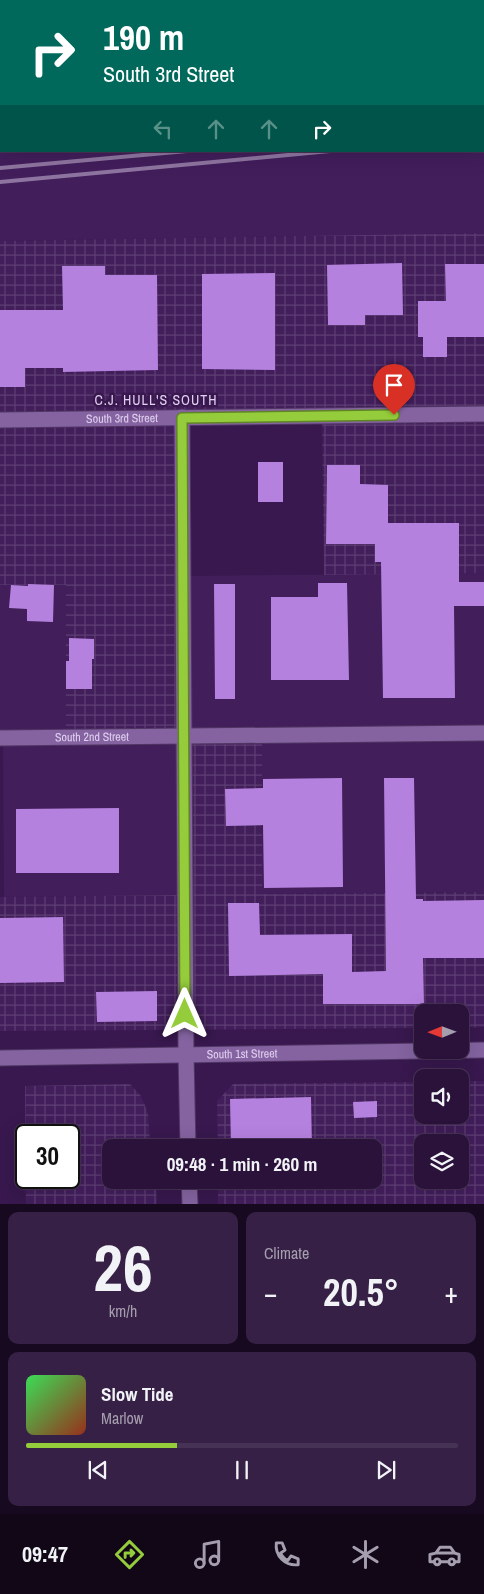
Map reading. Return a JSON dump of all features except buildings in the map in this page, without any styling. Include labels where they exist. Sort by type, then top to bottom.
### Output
[{"type":"street","name":"South 3rd Street","points":[[0,420],[484,414]]},
{"type":"street","points":[[182,418],[188,1139]]},
{"type":"street","name":"South 2nd Street","points":[[0,738],[484,733]]},
{"type":"street","name":"South 1st Street","points":[[0,1058],[484,1050]]},
{"type":"street","points":[[189,1189],[190,1204]]},
{"type":"shaded area","points":[[0,152],[484,152],[484,233],[0,241]]},
{"type":"shaded area","points":[[484,233],[484,573],[324,575],[322,416],[183,417],[184,735],[66,737],[66,585],[0,585],[0,241]]},
{"type":"shaded area","points":[[484,573],[484,892],[262,894],[261,735],[185,895],[4,897],[3,738],[0,737],[0,585],[66,585],[66,737],[183,576]]},
{"type":"shaded area","points":[[184,735],[262,735],[262,894],[484,892],[484,1027],[469,1028],[469,1004],[414,1004],[414,1028],[0,1031],[0,897],[184,895]]},
{"type":"shaded area","points":[[469,1081],[484,1081],[484,1204],[218,1204],[218,1189],[382,1189],[382,1139],[218,1139],[217,1101],[233,1084],[414,1082],[414,1124],[469,1124]]},
{"type":"shaded area","points":[[130,1084],[141,1096],[148,1113],[150,1139],[102,1139],[102,1189],[156,1189],[157,1204],[26,1204],[26,1189],[80,1189],[80,1124],[25,1124],[25,1086]]},
{"type":"railway","points":[[0,168],[176,152]]},
{"type":"railway","points":[[0,182],[319,152]]},
{"type":"district","name":"C.J. HULL'S SOUTH","points":[[156,400]]},
{"type":"route","points":[[185,1014],[182,418],[394,415]]}]
